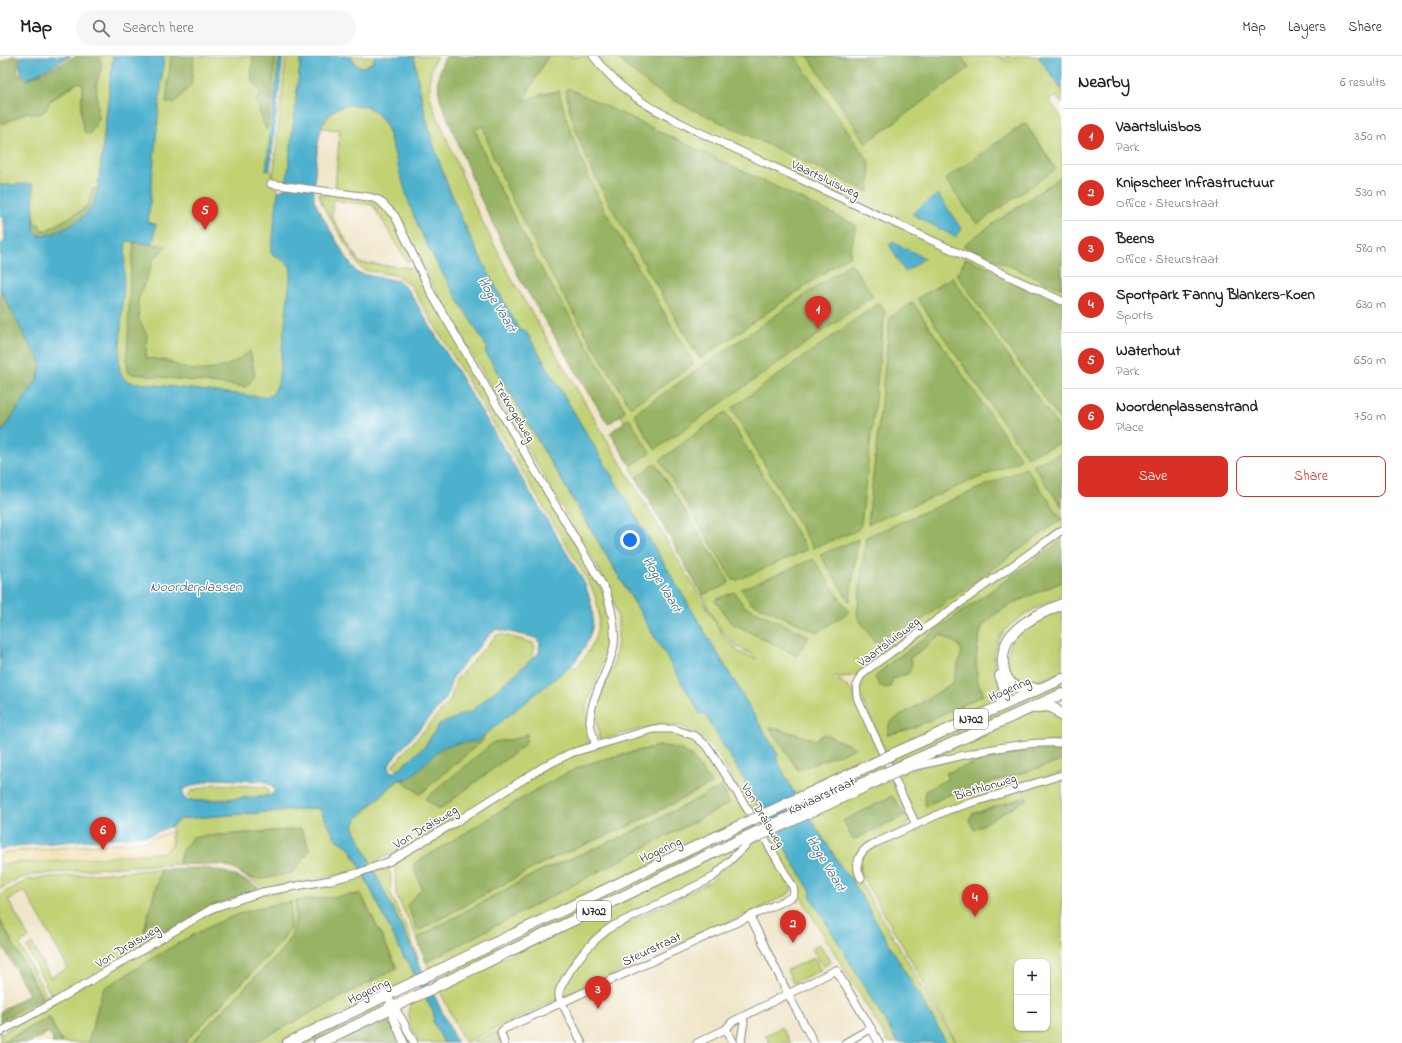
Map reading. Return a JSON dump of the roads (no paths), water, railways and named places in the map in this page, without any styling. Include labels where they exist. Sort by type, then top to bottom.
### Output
[{"type":"highway","points":[[1001,705],[1005,698],[1006,692],[998,670],[997,660],[1002,639],[1010,628],[1022,618],[1062,598]]},
{"type":"highway","points":[[1046,686],[1023,690],[1013,686],[1004,671],[1004,653],[1010,637],[1021,626],[1062,604]]},
{"type":"highway","name":"N702","points":[[1046,686],[1062,679]]},
{"type":"highway","name":"Hogering","points":[[288,1043],[434,974],[665,860],[895,753],[1046,686]]},
{"type":"highway","name":"N702","points":[[1030,708],[1062,694]]},
{"type":"highway","points":[[1030,708],[1052,706],[1058,710],[1062,716]]},
{"type":"highway","name":"Hogering","points":[[319,1043],[749,839],[902,769],[1030,708]]},
{"type":"street","name":"Vaartsluisweg","points":[[593,56],[622,88],[646,106],[1062,301]]},
{"type":"street","name":"Trekvogelweg","points":[[271,184],[369,197],[379,200],[395,216],[432,295],[600,577],[606,591],[611,606],[614,625],[614,644],[610,662],[592,707],[590,722],[595,745]]},
{"type":"street","name":"Vaartsluisweg","points":[[916,825],[858,700],[856,688],[858,679],[864,672],[1062,530]]},
{"type":"street","name":"Von Draisweg","points":[[0,1032],[53,1003],[213,908],[262,892],[331,880],[358,873],[376,866],[397,857],[543,767],[571,752],[653,729],[674,729],[695,736],[708,746],[793,887],[794,892]]},
{"type":"street","points":[[902,769],[1002,747],[1032,743],[1062,743]]},
{"type":"street","name":"Biathlonweg","points":[[861,878],[857,866],[863,851],[871,845],[948,810],[1062,775]]},
{"type":"street","points":[[582,1043],[562,1002],[559,991],[588,947],[600,935],[712,878],[749,839]]},
{"type":"street","name":"Steurstraat","points":[[504,1043],[501,1032],[504,1029],[792,897],[794,892]]},
{"type":"street","points":[[750,916],[814,1043]]},
{"type":"street","points":[[697,1043],[726,1029],[732,1022],[836,970],[879,1043]]},
{"type":"street","points":[[387,996],[404,1043]]},
{"type":"street","points":[[391,1008],[414,1043]]},
{"type":"street","points":[[742,1017],[744,1022],[741,1040],[742,1043]]},
{"type":"street","points":[[845,1043],[871,1028]]},
{"type":"street","points":[[726,1029],[734,1043]]},
{"type":"water","points":[[22,56],[71,56],[28,79],[20,69]]},
{"type":"water","name":"Noorderplassen","points":[[113,56],[164,56],[148,223],[156,224],[153,244],[126,241],[119,366],[120,372],[124,378],[130,382],[263,397],[272,395],[278,384],[291,269],[288,264],[271,253],[278,192],[286,188],[301,56],[350,56],[356,65],[364,67],[372,63],[375,56],[414,56],[421,95],[440,166],[453,199],[501,297],[520,331],[525,330],[778,755],[776,758],[794,793],[847,876],[850,877],[947,1043],[898,1043],[810,895],[811,892],[704,713],[700,714],[485,351],[488,349],[448,284],[414,216],[386,125],[374,110],[365,106],[343,106],[334,110],[323,124],[318,142],[314,195],[314,199],[320,213],[357,273],[398,281],[409,291],[583,580],[588,593],[593,615],[590,634],[586,644],[572,665],[477,741],[455,744],[441,748],[411,777],[399,780],[392,785],[359,816],[353,826],[457,1043],[444,1043],[433,1021],[434,1014],[407,959],[404,958],[355,856],[348,846],[336,839],[319,808],[180,819],[172,826],[150,835],[15,846],[0,850],[0,435],[38,378],[41,365],[40,359],[29,344],[0,289],[0,246],[5,240],[4,220],[0,215],[0,185],[33,184],[34,231],[40,236],[52,234],[67,228],[86,215],[95,200],[98,189]],"holes":[[[497,629],[536,638],[540,643],[539,653],[471,712],[440,723],[425,746],[395,772],[391,772],[389,765],[391,761],[444,701],[455,674],[489,635]],[[214,779],[263,781],[273,786],[275,792],[268,796],[209,801],[188,800],[183,797],[183,789]]]},
{"type":"water","points":[[279,56],[283,56],[270,170],[266,171]]},
{"type":"water","points":[[1038,56],[1062,56],[1062,90]]},
{"type":"water","points":[[938,194],[962,230],[955,237],[912,214]]},
{"type":"water","points":[[892,242],[925,258],[905,272],[889,244]]},
{"type":"place","name":"Waterhout","points":[[205,230]]},
{"type":"place","name":"Vaartsluisbos","points":[[818,329]]},
{"type":"place","name":"Noordenplassenstrand","points":[[103,850]]},
{"type":"place","name":"Sportpark Fanny Blankers-Koen","points":[[975,917]]},
{"type":"place","name":"Knipscheer Infrastructuur","points":[[793,943]]},
{"type":"place","name":"Beens","points":[[598,1009]]},
{"type":"water label","name":"Hoge Vaart","points":[[498,304]]},
{"type":"water label","name":"Hoge Vaart","points":[[663,584]]},
{"type":"water label","name":"Hoge Vaart","points":[[827,863]]}]
